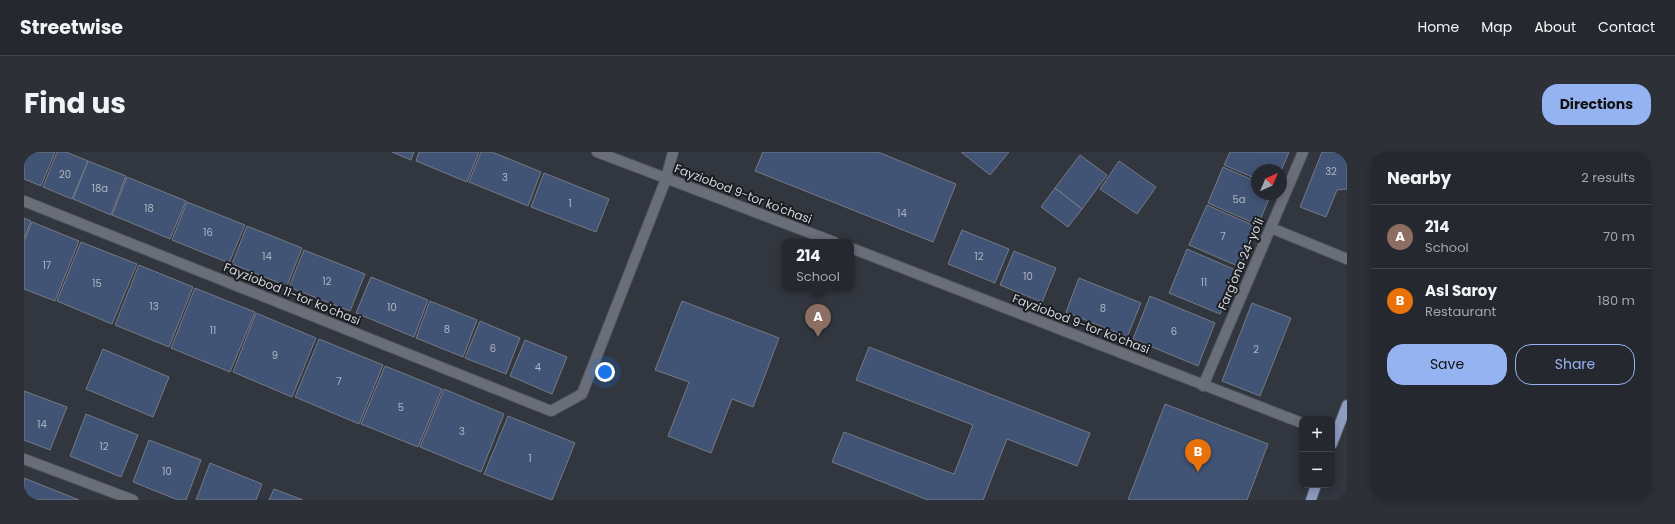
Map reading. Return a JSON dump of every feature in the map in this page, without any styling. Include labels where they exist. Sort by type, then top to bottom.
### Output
[{"type":"main road","points":[[1335,433],[1347,405]]},
{"type":"main road","points":[[1311,500],[1315,488]]},
{"type":"street","name":"Fayziobod 9-tor ko'chasi","points":[[598,152],[826,239]]},
{"type":"street","points":[[666,179],[673,152]]},
{"type":"street","name":"Farg'ona 24-yo'li","points":[[1203,386],[1303,152]]},
{"type":"street","name":"Fayziobod 11-tor ko'chasi","points":[[24,201],[551,411],[582,394],[666,179]]},
{"type":"street","points":[[1271,228],[1347,259]]},
{"type":"street","name":"Fayziobod 9-tor ko'chasi","points":[[854,249],[1203,386],[1299,422]]},
{"type":"street","points":[[24,459],[133,500]]},
{"type":"building","points":[[24,152],[55,152],[41,186],[24,179]]},
{"type":"building","points":[[57,152],[66,152],[88,161],[72,199],[43,187]]},
{"type":"building","points":[[392,152],[414,152],[411,160]]},
{"type":"building","points":[[419,152],[479,152],[467,182],[416,161]]},
{"type":"building","points":[[481,152],[492,152],[541,172],[528,206],[469,182]]},
{"type":"building","points":[[763,152],[878,152],[956,184],[933,242],[755,171]]},
{"type":"building","points":[[961,152],[1009,152],[990,175]]},
{"type":"building","points":[[1230,152],[1289,152],[1284,164],[1251,164],[1251,176],[1224,165]]},
{"type":"building","points":[[1322,152],[1347,152],[1347,189],[1337,190],[1326,217],[1300,207]]},
{"type":"building","points":[[1080,155],[1107,175],[1082,209],[1055,188]]},
{"type":"building","points":[[88,161],[126,176],[111,215],[73,199]]},
{"type":"building","points":[[1119,161],[1156,187],[1137,214],[1100,189]]},
{"type":"building","points":[[1223,167],[1251,179],[1251,200],[1268,200],[1258,225],[1208,203]]},
{"type":"building","points":[[544,173],[609,199],[596,232],[531,207]]},
{"type":"building","points":[[127,177],[186,201],[170,239],[112,215]]},
{"type":"building","points":[[1055,188],[1082,209],[1068,227],[1041,207]]},
{"type":"building","points":[[187,202],[245,225],[229,263],[172,240]]},
{"type":"building","points":[[1207,205],[1257,227],[1240,267],[1189,245]]},
{"type":"building","points":[[24,218],[31,221],[24,239]]},
{"type":"building","points":[[32,222],[79,241],[55,301],[24,289],[24,242]]},
{"type":"building","points":[[247,226],[302,248],[287,286],[232,264]]},
{"type":"building","points":[[962,230],[1009,249],[995,283],[948,264]]},
{"type":"building","points":[[81,242],[137,264],[112,324],[57,301]]},
{"type":"building","points":[[1187,249],[1238,271],[1220,314],[1169,293]]},
{"type":"building","points":[[304,250],[365,274],[350,311],[289,287]]},
{"type":"building","points":[[1014,251],[1056,268],[1042,302],[1000,285]]},
{"type":"building","points":[[139,265],[193,287],[169,347],[115,325]]},
{"type":"building","points":[[371,277],[428,300],[414,337],[356,313]]},
{"type":"building","points":[[1079,278],[1141,303],[1127,337],[1066,312]]},
{"type":"building","points":[[195,288],[255,312],[230,372],[171,348]]},
{"type":"building","points":[[1150,296],[1215,323],[1198,366],[1133,339]]},
{"type":"building","points":[[430,301],[477,320],[463,357],[416,338]]},
{"type":"building","points":[[682,301],[779,338],[753,407],[732,399],[711,453],[668,436],[689,382],[655,370]]},
{"type":"building","points":[[1252,303],[1291,318],[1260,396],[1222,381]]},
{"type":"building","points":[[256,313],[316,338],[292,397],[233,372]]},
{"type":"building","points":[[480,321],[520,338],[506,374],[465,358]]},
{"type":"building","points":[[319,339],[383,365],[359,424],[295,397]]},
{"type":"building","points":[[525,340],[567,357],[552,394],[510,376]]},
{"type":"building","points":[[869,347],[1090,433],[1077,466],[1007,439],[983,500],[928,500],[832,462],[844,432],[954,474],[973,425],[856,380]]},
{"type":"building","points":[[103,349],[169,377],[153,417],[86,389]]},
{"type":"building","points":[[385,366],[442,389],[418,447],[361,424]]},
{"type":"building","points":[[444,389],[504,414],[481,472],[420,447]]},
{"type":"building","points":[[24,391],[67,407],[50,450],[24,440]]},
{"type":"building","points":[[1165,404],[1268,444],[1247,500],[1128,500]]},
{"type":"building","points":[[86,414],[138,435],[121,477],[70,456]]},
{"type":"building","points":[[508,416],[575,443],[552,500],[484,474]]},
{"type":"building","points":[[149,440],[201,460],[186,500],[178,500],[133,482]]},
{"type":"building","points":[[210,463],[262,484],[256,500],[196,500]]},
{"type":"building","points":[[24,478],[79,500],[24,500]]},
{"type":"building","points":[[274,489],[303,500],[269,500]]},
{"type":"place","name":"214","points":[[818,337]]},
{"type":"place","name":"Asl Saroy","points":[[1198,472]]}]
